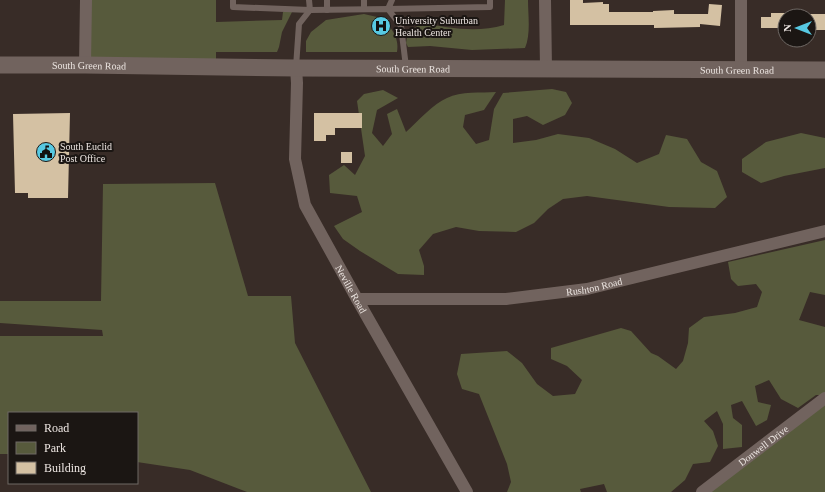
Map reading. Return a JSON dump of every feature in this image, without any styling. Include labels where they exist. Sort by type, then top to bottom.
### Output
[{"type":"main road","name":"South Green Road","points":[[0,65],[296,68],[825,70]]},
{"type":"street","points":[[85,65],[86,0]]},
{"type":"street","points":[[545,0],[546,68]]},
{"type":"street","points":[[741,0],[741,70]]},
{"type":"street","name":"Neville Road","points":[[296,68],[296,159],[305,205],[467,492]]},
{"type":"street","name":"Rushton Road","points":[[357,299],[506,299],[587,289],[825,231]]},
{"type":"street","name":"Donwell Drive","points":[[702,492],[825,398]]},
{"type":"lane","points":[[233,0],[233,7],[310,10],[490,7],[490,0]]},
{"type":"lane","points":[[296,68],[299,24],[310,10],[309,0]]},
{"type":"lane","points":[[326,10],[327,0]]},
{"type":"lane","points":[[364,0],[364,9]]},
{"type":"lane","points":[[388,9],[392,0]]},
{"type":"lane","points":[[388,9],[400,26],[406,68]]},
{"type":"green space","points":[[86,0],[216,0],[216,22],[282,20],[283,12],[292,12],[282,32],[277,52],[216,52],[216,67],[85,65]]},
{"type":"green space","points":[[505,0],[528,0],[529,31],[525,48],[472,50],[430,46],[408,47],[406,43],[408,32],[422,23],[463,29],[484,29],[504,25]]},
{"type":"green space","points":[[364,14],[377,17],[390,27],[397,41],[397,52],[306,52],[306,41],[311,32],[326,20]]},
{"type":"green space","points":[[552,89],[566,92],[572,103],[565,115],[543,125],[527,116],[513,119],[513,143],[536,140],[558,134],[589,138],[615,149],[637,163],[659,154],[666,135],[687,139],[701,162],[717,171],[727,197],[715,208],[669,207],[587,196],[563,199],[548,209],[534,223],[516,232],[479,231],[456,227],[433,234],[419,250],[424,266],[424,275],[398,274],[343,239],[334,226],[362,212],[357,196],[330,193],[329,175],[344,165],[355,175],[365,156],[357,101],[364,94],[383,90],[398,98],[377,110],[372,133],[383,146],[392,134],[387,114],[397,109],[406,132],[431,108],[447,98],[465,93],[496,92],[484,110],[465,115],[463,127],[476,144],[489,140],[494,109],[503,93]]},
{"type":"green space","points":[[801,133],[825,138],[825,168],[784,176],[761,183],[742,172],[742,159],[766,142]]},
{"type":"green space","points":[[215,183],[248,296],[291,296],[295,343],[371,492],[247,492],[190,470],[138,462],[138,412],[8,412],[8,454],[0,454],[0,336],[103,336],[102,330],[0,323],[0,301],[101,301],[103,184]]},
{"type":"green space","points":[[825,240],[825,295],[810,292],[799,320],[825,327],[825,395],[816,395],[798,408],[781,399],[769,380],[755,386],[758,402],[771,405],[767,420],[756,426],[742,401],[731,405],[733,418],[742,425],[742,447],[723,449],[723,424],[717,411],[704,421],[713,431],[718,446],[710,462],[693,464],[685,480],[671,492],[607,492],[604,484],[580,489],[581,492],[507,492],[511,482],[507,464],[479,394],[462,389],[457,374],[461,354],[507,351],[522,363],[537,384],[553,396],[575,394],[582,380],[567,366],[551,359],[551,348],[621,328],[631,331],[651,353],[658,356],[676,369],[683,361],[688,343],[689,328],[704,317],[735,313],[757,307],[762,292],[756,284],[738,286],[731,279],[728,262]]},
{"type":"green space","points":[[825,398],[825,492],[702,492]]},
{"type":"building","points":[[570,0],[583,0],[583,3],[603,2],[603,4],[609,4],[609,12],[653,12],[674,10],[674,14],[708,14],[709,4],[722,5],[720,26],[700,24],[700,27],[654,28],[654,25],[570,25]]},
{"type":"building","points":[[771,13],[777,13],[777,28],[761,28],[761,17],[771,17]]},
{"type":"building","points":[[817,14],[825,14],[825,30],[817,30]]},
{"type":"building","points":[[70,113],[68,198],[28,198],[28,193],[15,193],[13,114]]},
{"type":"building","points":[[314,113],[362,113],[362,128],[335,128],[335,135],[326,135],[326,141],[314,141]]},
{"type":"building","points":[[341,152],[352,152],[352,163],[341,163]]},
{"type":"place","name":"University Suburban Health Center","points":[[381,26]]},
{"type":"place","name":"South Euclid Post Office","points":[[46,152]]}]
